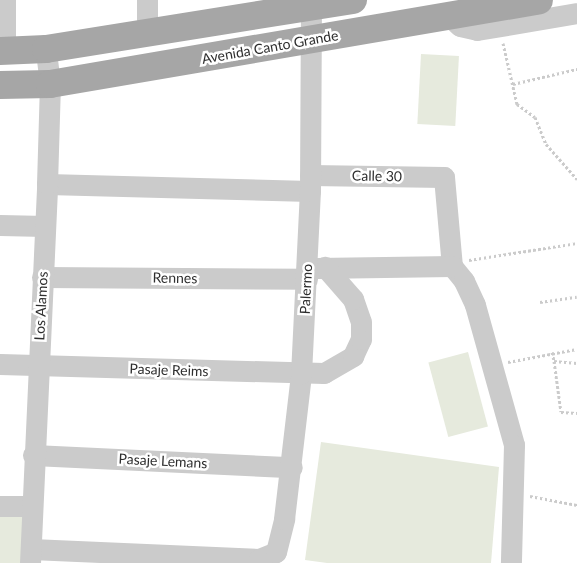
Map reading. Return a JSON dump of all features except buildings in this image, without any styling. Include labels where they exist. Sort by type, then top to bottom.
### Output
[{"type":"main road","name":"Avenida Canto Grande","points":[[0,85],[50,84],[539,0]]},
{"type":"main road","points":[[2,51],[46,49],[147,32],[238,9],[331,3]]},
{"type":"street","points":[[2,51],[5,0]]},
{"type":"street","points":[[147,0],[147,32]]},
{"type":"street","name":"Palermo","points":[[260,561],[276,552],[292,467],[313,272],[310,183],[311,40],[331,3]]},
{"type":"street","points":[[448,16],[460,26],[477,30],[577,13]]},
{"type":"street","name":"Los Alamos","points":[[30,556],[37,365],[47,184],[50,84],[46,49]]},
{"type":"street","name":"Calle 30","points":[[47,184],[310,183],[444,176],[452,266]]},
{"type":"street","points":[[0,225],[45,226]]},
{"type":"street","points":[[452,266],[464,281],[475,305],[493,365],[516,461],[511,563]]},
{"type":"street","name":"Rennes","points":[[42,276],[313,272],[452,266]]},
{"type":"street","name":"Pasaje Reims","points":[[0,364],[301,374],[324,373],[340,366],[353,356],[361,339],[361,322],[353,299],[313,272]]},
{"type":"street","name":"Pasaje Lemans","points":[[33,455],[292,467]]},
{"type":"street","points":[[0,506],[32,506]]},
{"type":"street","points":[[30,556],[260,561]]},
{"type":"path","points":[[499,26],[514,84],[517,104],[536,117],[546,144],[577,179]]},
{"type":"path","points":[[514,84],[577,69]]},
{"type":"path","points":[[452,266],[464,261],[577,243]]},
{"type":"path","points":[[540,302],[577,297]]},
{"type":"path","points":[[493,365],[552,352],[577,349]]},
{"type":"path","points":[[552,352],[561,412],[577,414]]},
{"type":"path","points":[[554,361],[577,363]]},
{"type":"path","points":[[524,495],[577,505]]},
{"type":"shaded area","points":[[421,54],[459,56],[455,126],[417,124]]},
{"type":"shaded area","points":[[468,352],[488,426],[448,437],[428,363]]},
{"type":"shaded area","points":[[321,442],[499,467],[491,563],[327,563],[305,560]]},
{"type":"shaded area","points":[[0,514],[23,514],[23,563],[0,563]]}]
